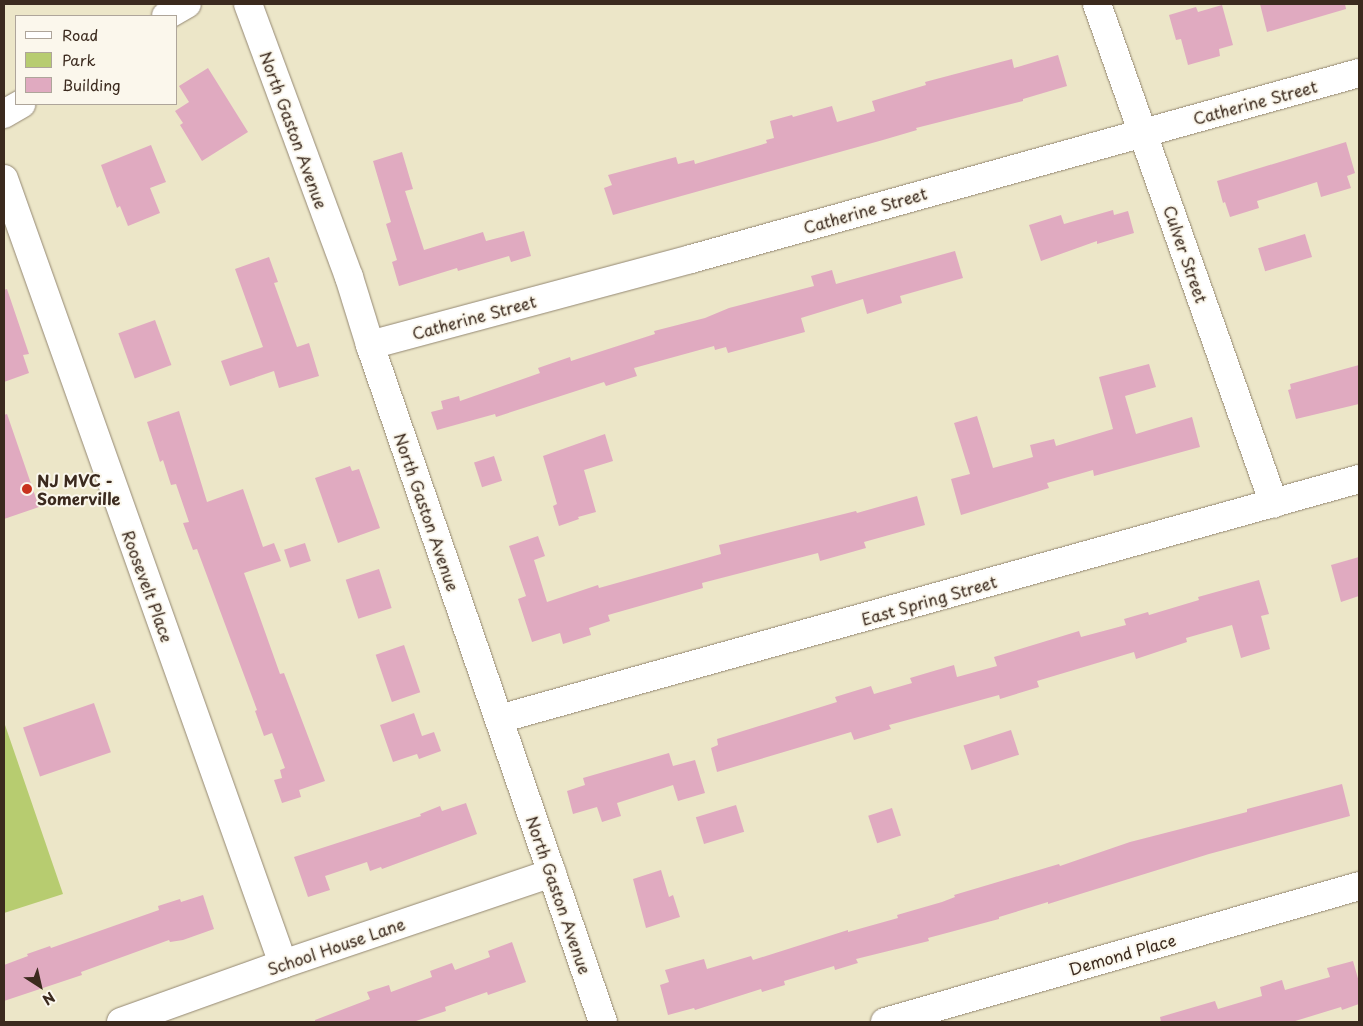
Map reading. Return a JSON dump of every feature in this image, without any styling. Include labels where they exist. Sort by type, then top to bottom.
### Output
[{"type":"street","points":[[168,15],[187,4]]},
{"type":"street","name":"North Gaston Avenue","points":[[248,4],[349,277],[370,345],[603,1022]]},
{"type":"street","name":"Culver Street","points":[[1097,4],[1274,504]]},
{"type":"street","name":"Catherine Street","points":[[370,345],[691,259],[1359,73]]},
{"type":"street","points":[[4,114],[19,105]]},
{"type":"street","name":"Roosevelt Place","points":[[4,179],[283,964]]},
{"type":"street","name":"East Spring Street","points":[[499,720],[1359,479]]},
{"type":"street","name":"School House Lane","points":[[121,1022],[283,964],[552,874]]},
{"type":"street","name":"Demond Place","points":[[885,1022],[1359,886]]},
{"type":"green space","points":[[4,722],[63,894],[4,913]]},
{"type":"building","points":[[1260,4],[1345,4],[1346,9],[1267,32]]},
{"type":"building","points":[[1222,5],[1233,45],[1219,49],[1220,56],[1188,65],[1181,39],[1176,40],[1169,15],[1196,7],[1198,12]]},
{"type":"building","points":[[1058,55],[1067,86],[1023,99],[1023,101],[916,128],[917,130],[883,140],[613,215],[604,188],[612,185],[608,175],[676,157],[678,164],[694,160],[695,164],[767,143],[766,140],[774,138],[770,121],[792,115],[793,117],[832,106],[837,122],[875,111],[872,101],[926,85],[925,82],[1012,59],[1014,68]]},
{"type":"building","points":[[208,68],[248,132],[202,161],[180,125],[183,123],[175,111],[189,102],[179,86]]},
{"type":"building","points":[[1346,142],[1355,173],[1347,176],[1351,188],[1321,197],[1317,182],[1257,201],[1259,208],[1230,217],[1225,202],[1223,203],[1217,181]]},
{"type":"building","points":[[151,145],[166,182],[150,188],[160,213],[128,226],[120,206],[117,208],[101,165]]},
{"type":"building","points":[[402,152],[413,189],[405,191],[424,250],[483,232],[486,241],[524,231],[531,256],[511,262],[509,256],[458,271],[457,268],[399,286],[392,262],[397,260],[386,224],[391,222],[373,161]]},
{"type":"building","points":[[1113,210],[1114,215],[1128,211],[1134,233],[1097,244],[1097,241],[1041,261],[1029,225],[1061,215],[1064,224]]},
{"type":"building","points":[[1305,234],[1312,257],[1265,271],[1258,248]]},
{"type":"building","points":[[955,251],[963,278],[900,296],[902,303],[867,314],[863,299],[801,318],[805,332],[728,353],[726,347],[715,350],[714,346],[634,368],[637,376],[606,386],[604,382],[496,417],[495,414],[437,430],[431,412],[443,409],[441,401],[459,396],[460,401],[540,373],[538,368],[570,357],[571,361],[655,334],[654,331],[705,318],[729,308],[814,286],[811,276],[832,270],[836,284]]},
{"type":"building","points":[[269,257],[278,282],[274,283],[297,347],[309,343],[319,376],[279,388],[274,371],[230,386],[221,361],[263,347],[235,269]]},
{"type":"building","points":[[7,289],[29,354],[23,355],[29,373],[4,382],[4,290]]},
{"type":"building","points":[[155,320],[171,365],[135,378],[118,333]]},
{"type":"building","points":[[1149,364],[1156,387],[1125,396],[1136,434],[1192,417],[1200,447],[1094,476],[1093,470],[1047,483],[1049,488],[961,515],[951,479],[970,474],[954,423],[977,416],[993,468],[1033,457],[1030,445],[1054,439],[1056,446],[1113,429],[1099,377]]},
{"type":"building","points":[[1359,365],[1359,404],[1296,419],[1288,390],[1291,389],[1290,384]]},
{"type":"building","points":[[179,411],[207,502],[243,489],[263,547],[274,543],[281,561],[244,573],[280,674],[284,673],[325,781],[299,790],[301,797],[282,803],[274,780],[282,778],[280,770],[285,768],[272,733],[264,736],[255,711],[257,710],[197,549],[193,550],[183,523],[189,522],[176,484],[171,485],[163,460],[160,462],[147,422]]},
{"type":"building","points":[[7,414],[39,507],[4,519],[4,415]]},
{"type":"building","points":[[605,434],[613,461],[584,470],[596,512],[578,517],[579,519],[559,526],[553,506],[557,504],[543,456]]},
{"type":"building","points":[[494,456],[502,481],[482,487],[474,462]]},
{"type":"building","points":[[350,466],[352,471],[359,469],[380,528],[338,543],[315,478]]},
{"type":"building","points":[[917,496],[925,525],[864,542],[866,548],[820,561],[818,553],[702,583],[703,588],[608,615],[610,621],[589,628],[591,635],[563,644],[560,633],[532,642],[518,599],[526,596],[509,546],[538,536],[545,556],[534,560],[547,602],[598,585],[599,588],[721,554],[719,545],[856,511],[857,513]]},
{"type":"building","points":[[305,543],[311,561],[290,568],[284,550]]},
{"type":"building","points":[[1359,557],[1359,596],[1341,602],[1331,565]]},
{"type":"building","points":[[379,569],[392,608],[358,619],[346,580]]},
{"type":"building","points":[[1259,580],[1269,614],[1261,616],[1270,649],[1241,658],[1232,625],[1186,638],[1187,642],[1136,659],[1134,652],[1037,681],[1039,687],[1000,699],[999,695],[889,725],[891,729],[854,740],[851,732],[717,772],[711,748],[718,745],[717,739],[837,702],[835,697],[871,686],[874,694],[912,683],[910,678],[954,665],[957,677],[997,666],[994,657],[1079,631],[1081,637],[1126,625],[1124,619],[1148,612],[1149,615],[1199,600],[1198,597]]},
{"type":"building","points":[[404,645],[420,692],[392,702],[376,655]]},
{"type":"building","points":[[94,703],[111,752],[40,777],[23,727]]},
{"type":"building","points":[[414,713],[422,736],[434,732],[441,751],[419,759],[417,754],[393,762],[380,725]]},
{"type":"building","points":[[1011,730],[1019,755],[971,770],[963,745]]},
{"type":"building","points":[[669,753],[673,766],[695,760],[705,793],[678,801],[673,785],[617,803],[621,816],[602,822],[597,807],[573,814],[567,791],[585,785],[583,778]]},
{"type":"building","points":[[1342,784],[1350,816],[1209,854],[1048,904],[1048,902],[999,917],[999,919],[928,938],[929,941],[856,959],[858,963],[835,970],[834,966],[784,981],[785,985],[762,992],[761,989],[695,1010],[694,1008],[668,1015],[660,985],[669,982],[665,970],[704,959],[707,969],[751,956],[753,960],[848,930],[848,932],[898,918],[897,915],[942,902],[955,897],[954,895],[1059,864],[1060,866],[1130,842],[1247,812],[1247,809]]},
{"type":"building","points":[[466,803],[477,834],[382,869],[381,867],[370,871],[367,862],[325,876],[330,890],[308,897],[294,857],[421,816],[420,814],[440,806],[442,811]]},
{"type":"building","points":[[736,805],[744,832],[704,844],[696,817]]},
{"type":"building","points":[[892,808],[901,836],[877,843],[868,816]]},
{"type":"building","points":[[661,870],[669,897],[673,895],[680,917],[646,928],[633,879]]},
{"type":"building","points":[[203,895],[214,929],[183,940],[170,942],[169,940],[81,972],[82,975],[4,1001],[4,965],[28,956],[27,954],[50,946],[51,948],[159,910],[158,906],[180,899],[181,902]]},
{"type":"building","points":[[512,942],[526,982],[488,995],[487,992],[445,1007],[446,1011],[413,1022],[315,1022],[315,1020],[370,999],[367,992],[389,985],[391,992],[432,977],[430,971],[452,963],[455,970],[490,957],[488,951]]},
{"type":"building","points":[[1353,961],[1359,982],[1359,1004],[1342,1010],[1341,1007],[1292,1022],[1161,1022],[1160,1017],[1215,1001],[1218,1009],[1262,996],[1260,987],[1282,980],[1285,990],[1330,977],[1327,968]]},
{"type":"place","name":"NJ MVC - Somerville","points":[[27,489]]}]
